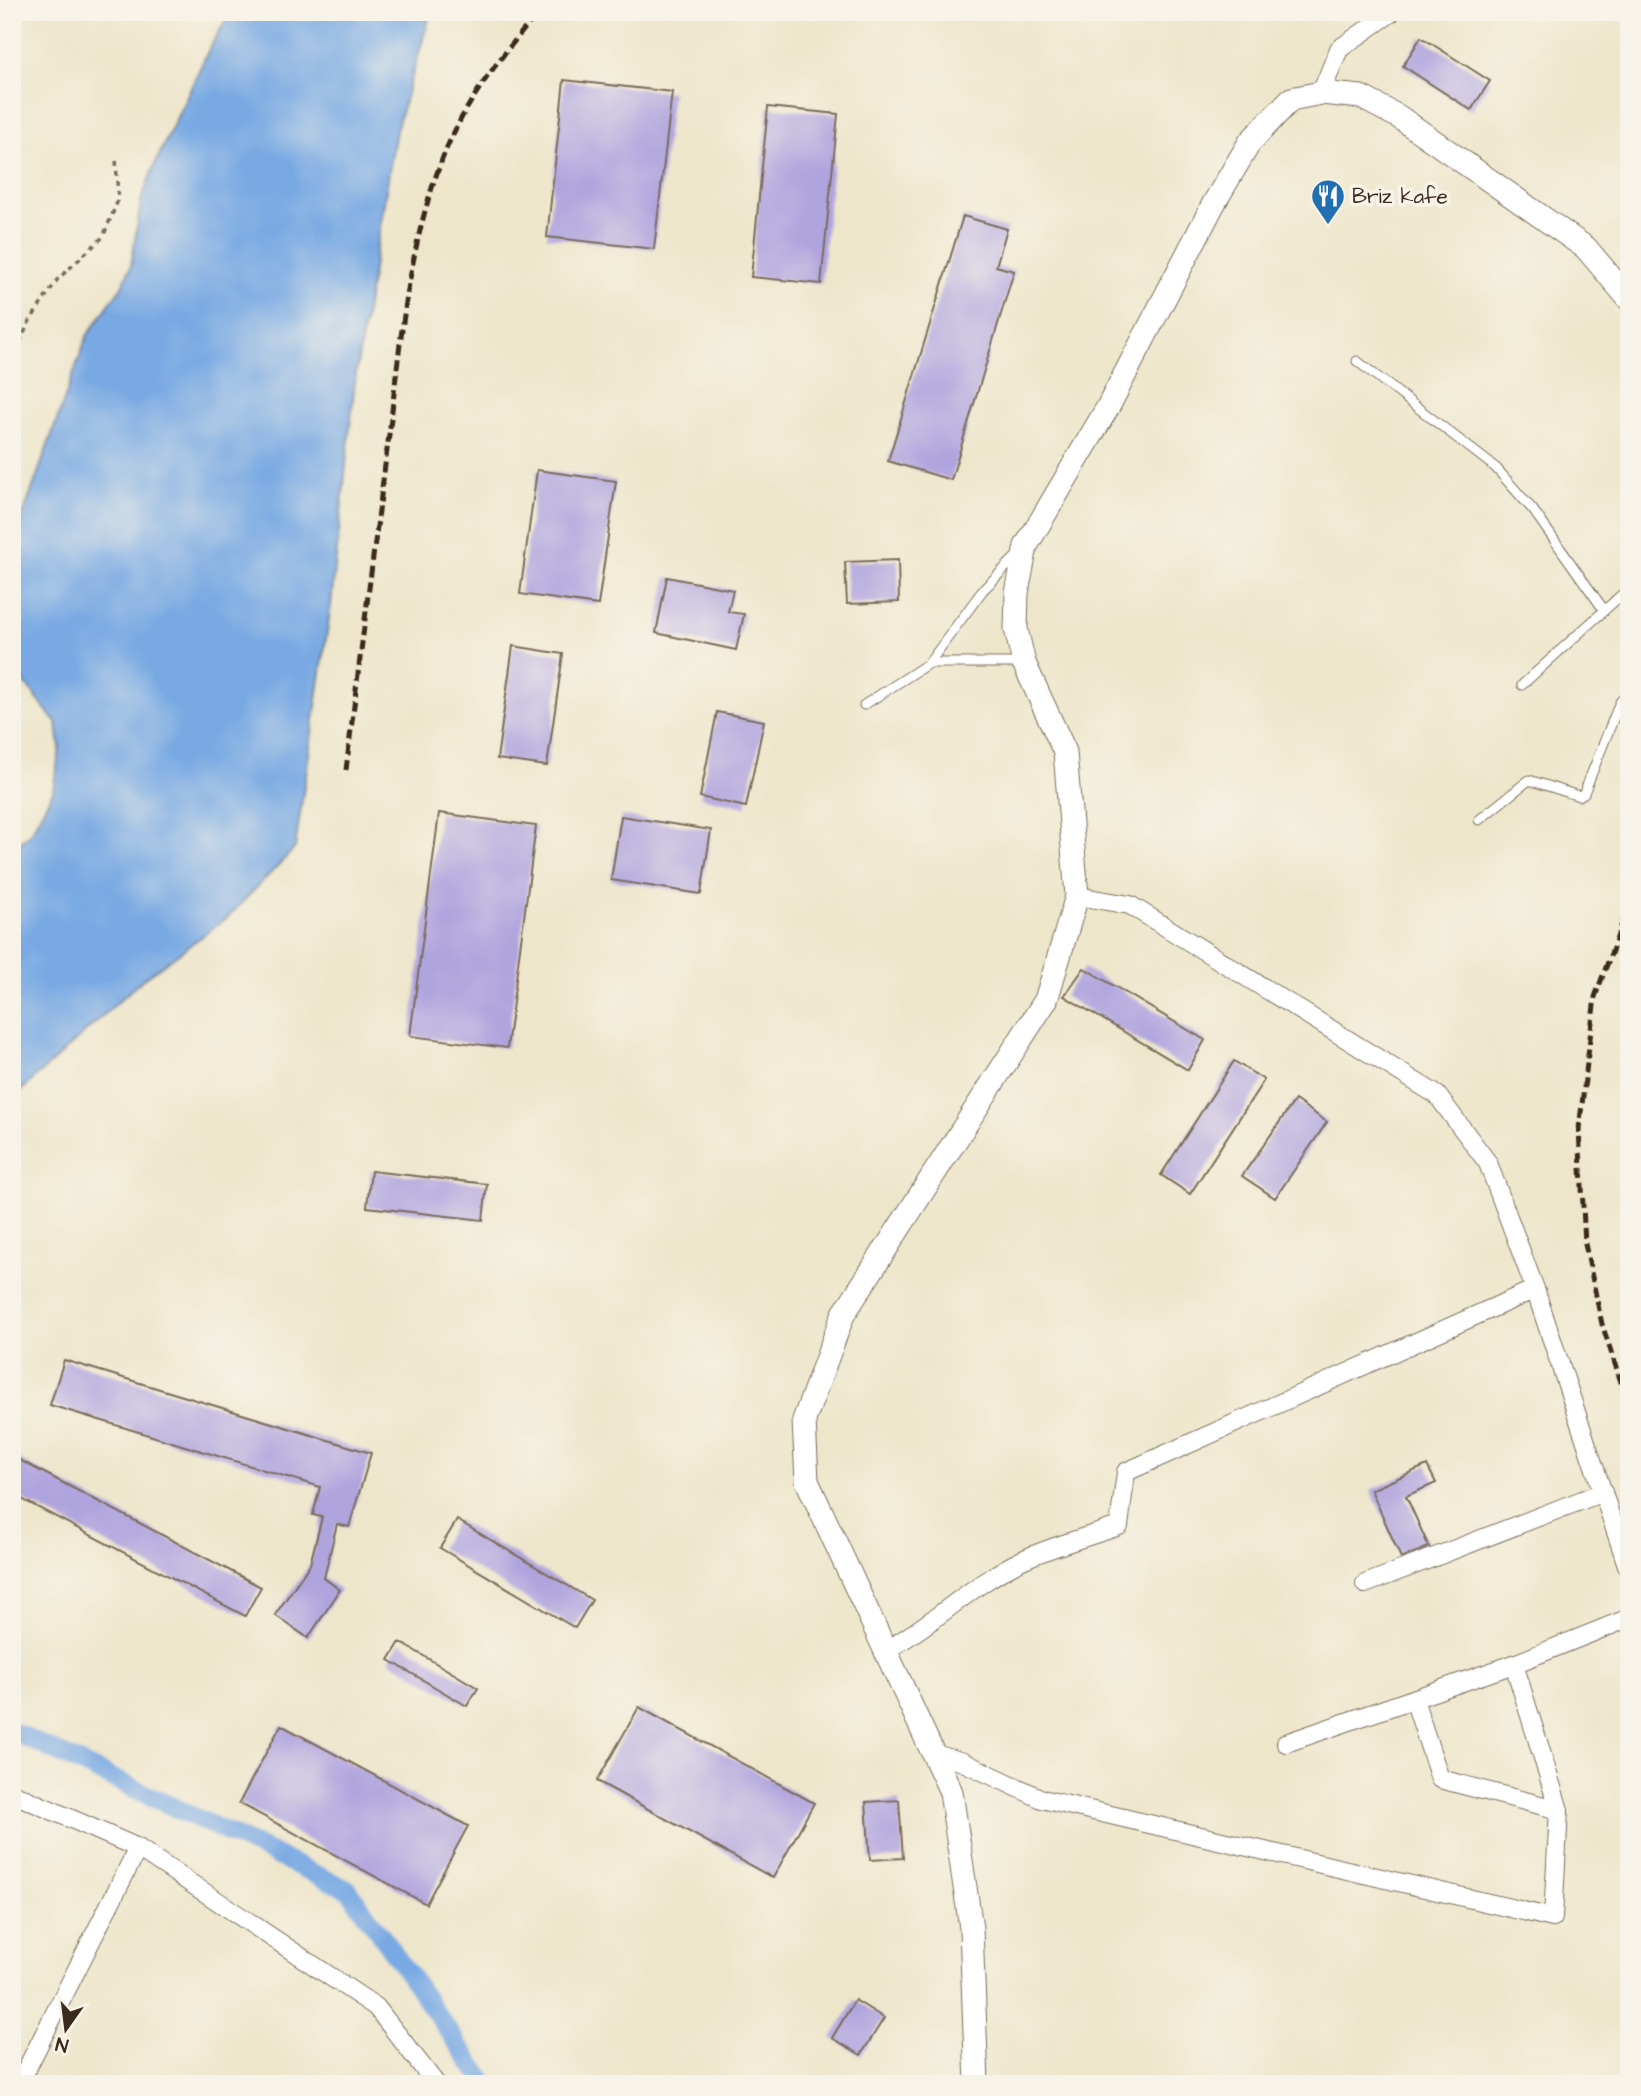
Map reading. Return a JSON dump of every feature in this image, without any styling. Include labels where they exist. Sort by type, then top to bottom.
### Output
[{"type":"street","points":[[1321,93],[1339,49],[1392,12]]},
{"type":"street","points":[[977,2084],[971,1928],[951,1792],[807,1481],[804,1420],[843,1315],[1046,1000],[1077,896],[1065,752],[1024,663],[1016,629],[1017,593],[1026,546],[1108,407],[1214,203],[1250,142],[1291,99],[1321,93],[1361,97],[1399,117],[1586,248],[1629,299]]},
{"type":"street","points":[[1077,896],[1130,905],[1437,1095],[1488,1163],[1535,1289],[1629,1572]]},
{"type":"street","points":[[886,1650],[915,1634],[957,1599],[1022,1560],[1119,1526],[1126,1472],[1535,1289]]},
{"type":"street","points":[[1365,1584],[1603,1492]]},
{"type":"street","points":[[1286,1743],[1514,1664],[1629,1618]]},
{"type":"street","points":[[935,1754],[963,1762],[1042,1799],[1553,1918],[1559,1810],[1514,1664]]},
{"type":"street","points":[[1414,1699],[1440,1779],[1559,1810]]},
{"type":"street","points":[[12,1793],[138,1848],[376,2007],[436,2084]]},
{"type":"street","points":[[19,2084],[138,1848]]},
{"type":"lane","points":[[1357,361],[1496,468],[1533,510],[1604,610]]},
{"type":"lane","points":[[864,705],[929,663],[983,590],[1026,546]]},
{"type":"lane","points":[[1522,685],[1629,588]]},
{"type":"lane","points":[[929,663],[1024,663]]},
{"type":"lane","points":[[1479,820],[1529,780],[1579,796],[1584,793],[1620,702],[1629,693]]},
{"type":"path","points":[[12,361],[28,324],[57,281],[103,237],[118,200],[116,158]]},
{"type":"water","points":[[231,12],[431,12],[396,130],[356,372],[331,605],[295,848],[227,918],[143,979],[12,1099],[12,850],[31,832],[53,791],[60,748],[57,724],[12,667],[12,546],[87,336],[122,286],[131,266],[141,201],[154,166],[210,47]]},
{"type":"building","points":[[1421,37],[1490,81],[1471,110],[1403,66]]},
{"type":"building","points":[[564,80],[672,92],[654,249],[547,237]]},
{"type":"building","points":[[768,107],[838,114],[821,284],[751,277]]},
{"type":"building","points":[[963,216],[1007,229],[996,266],[1014,271],[951,480],[888,461]]},
{"type":"building","points":[[537,470],[616,481],[598,605],[520,594]]},
{"type":"building","points":[[898,560],[899,602],[847,604],[845,562]]},
{"type":"building","points":[[667,577],[733,590],[728,612],[744,614],[736,650],[656,633]]},
{"type":"building","points":[[513,646],[563,654],[547,766],[497,759]]},
{"type":"building","points":[[717,712],[764,721],[746,807],[700,797]]},
{"type":"building","points":[[439,813],[536,826],[507,1048],[410,1036]]},
{"type":"building","points":[[621,816],[711,830],[701,894],[611,880]]},
{"type":"building","points":[[1084,968],[1205,1040],[1188,1070],[1064,996]]},
{"type":"building","points":[[1234,1061],[1264,1080],[1190,1194],[1161,1175]]},
{"type":"building","points":[[1295,1100],[1327,1122],[1275,1198],[1242,1176]]},
{"type":"building","points":[[371,1171],[487,1184],[483,1220],[367,1207]]},
{"type":"building","points":[[64,1360],[371,1453],[349,1527],[337,1524],[324,1578],[340,1590],[308,1638],[275,1615],[310,1564],[322,1517],[313,1515],[320,1487],[50,1405]]},
{"type":"building","points":[[12,1456],[261,1587],[245,1616],[12,1494]]},
{"type":"building","points":[[1427,1465],[1436,1483],[1406,1496],[1429,1547],[1401,1558],[1371,1490]]},
{"type":"building","points":[[457,1520],[592,1600],[575,1628],[440,1548]]},
{"type":"building","points":[[400,1642],[478,1688],[467,1706],[389,1660]]},
{"type":"building","points":[[639,1707],[814,1803],[773,1878],[597,1781]]},
{"type":"building","points":[[281,1725],[468,1826],[426,1904],[239,1803]]},
{"type":"building","points":[[899,1800],[903,1858],[870,1860],[866,1802]]},
{"type":"building","points":[[855,2000],[884,2018],[861,2055],[832,2038]]},
{"type":"waterway","points":[[12,1731],[349,1890],[486,2084]]},
{"type":"railway","points":[[346,770],[403,325],[422,223],[443,157],[461,118],[511,45],[539,12]]},
{"type":"railway","points":[[1629,905],[1595,997],[1579,1129],[1585,1244],[1602,1324],[1629,1407]]},
{"type":"place","name":"Briz kafe","points":[[1328,226]]}]
